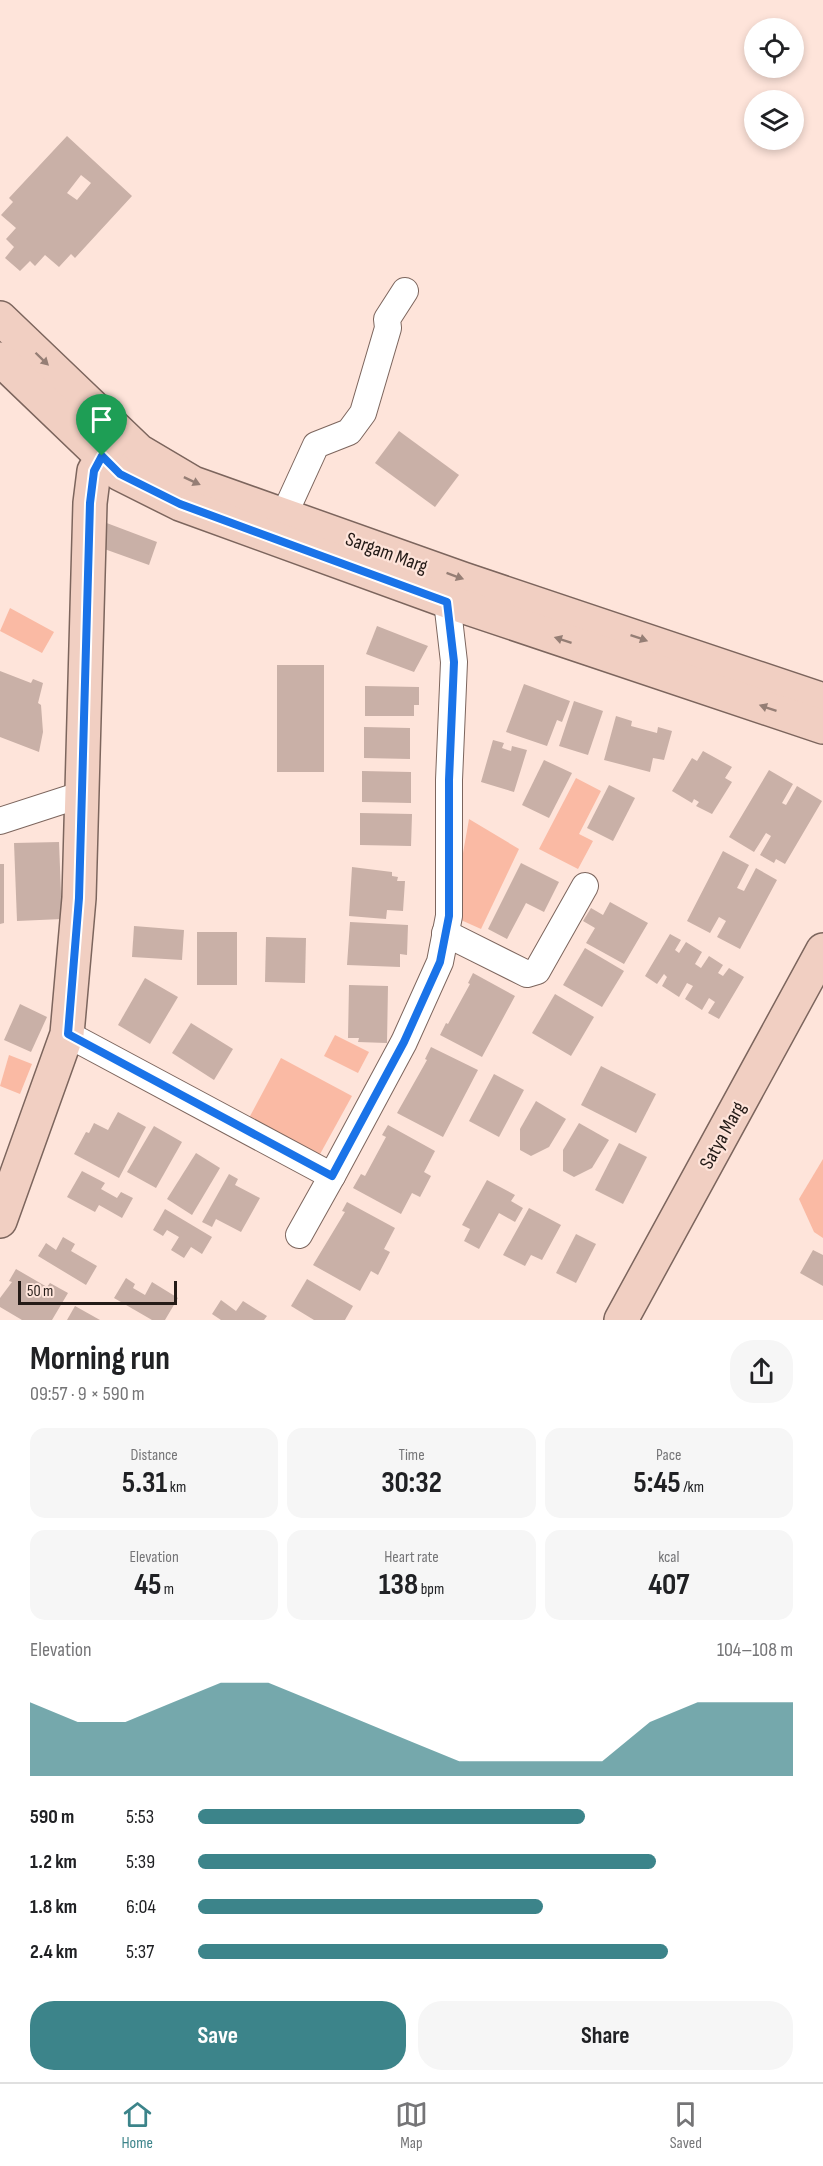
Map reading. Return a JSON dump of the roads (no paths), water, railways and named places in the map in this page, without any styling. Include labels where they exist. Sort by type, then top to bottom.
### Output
[{"type":"main road","name":"Sargam Marg","points":[[0,318],[110,444],[120,474],[180,504],[447,602],[823,727]]},
{"type":"main road","name":"Sargam Marg","points":[[0,359],[110,444],[139,451],[193,483],[463,579],[823,700]]},
{"type":"main road","points":[[0,1221],[68,1034],[79,898],[90,503],[94,471],[110,444]]},
{"type":"main road","name":"Satya Marg","points":[[621,1320],[823,950]]},
{"type":"main road","name":"Satya Marg","points":[[642,1320],[823,992]]},
{"type":"street","points":[[284,515],[316,445],[349,432],[363,413],[388,328],[387,319],[405,291]]},
{"type":"street","points":[[299,1235],[404,1042],[440,962],[449,916],[449,780],[454,662],[447,602]]},
{"type":"street","points":[[0,821],[81,795]]},
{"type":"street","points":[[445,933],[527,974],[537,971],[585,886]]},
{"type":"street","points":[[68,1034],[332,1176]]}]
